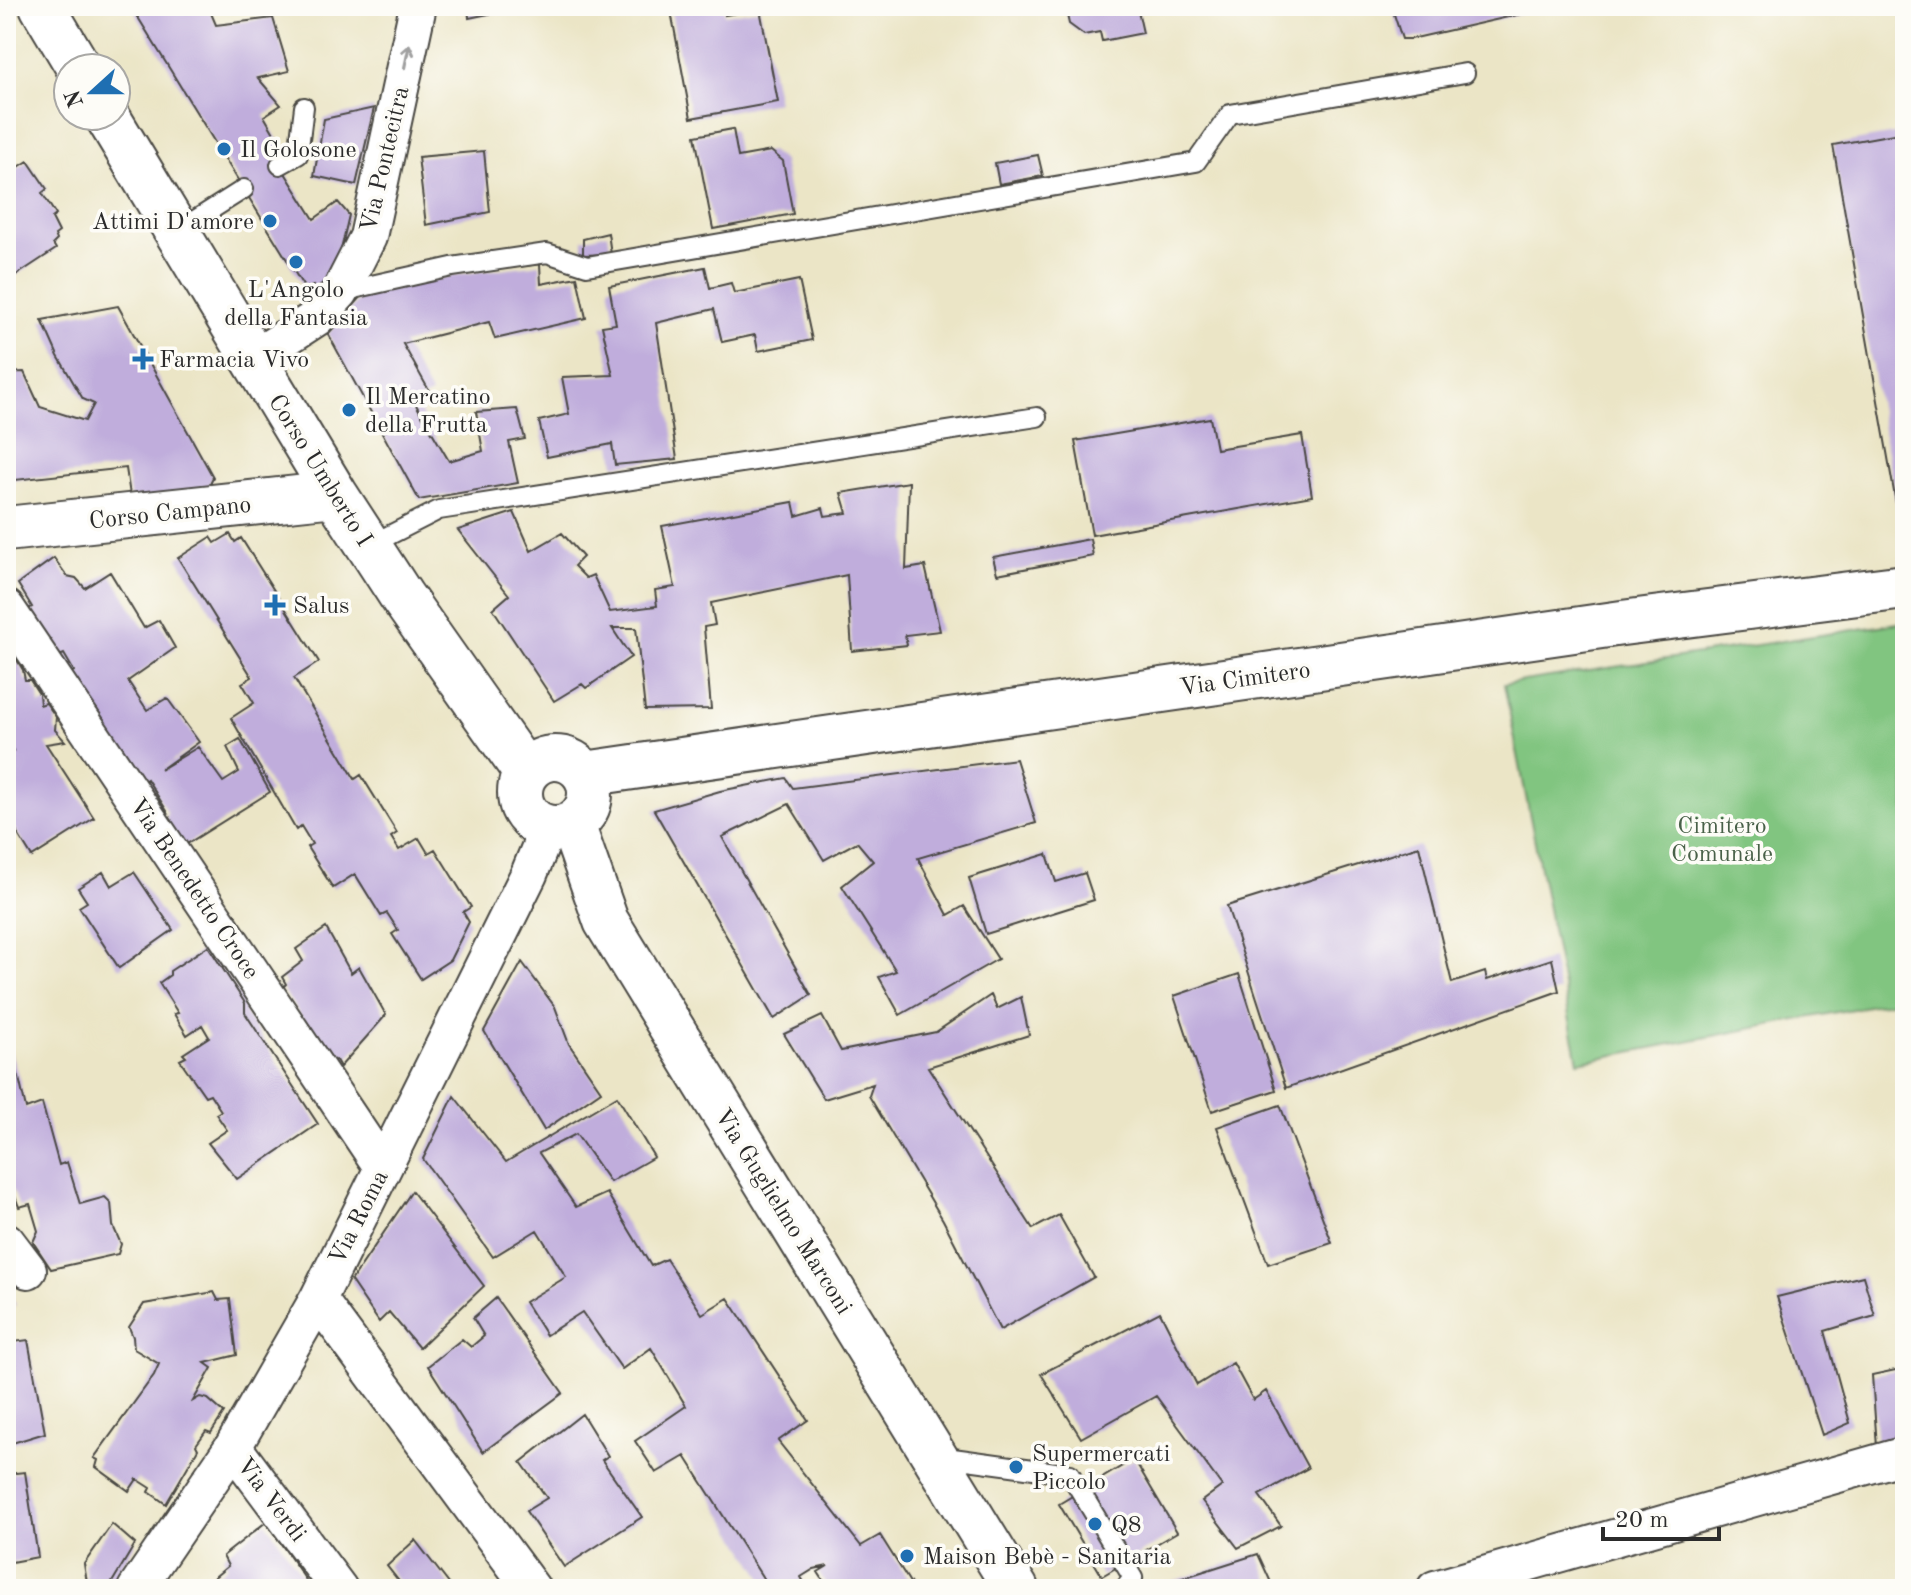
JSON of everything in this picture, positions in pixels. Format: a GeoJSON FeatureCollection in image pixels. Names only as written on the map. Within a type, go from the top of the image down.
{"type":"FeatureCollection","features":[{"type":"Feature","properties":{"kind":"street"},"geometry":{"type":"LineString","coordinates":[[42,6],[69,52]]}},
{"type":"Feature","properties":{"kind":"street","name":"Via Pontecitra"},"geometry":{"type":"LineString","coordinates":[[253,359],[316,318],[340,292],[368,237],[418,6]]}},
{"type":"Feature","properties":{"kind":"street","name":"Corso Umberto I"},"geometry":{"type":"LineString","coordinates":[[117,132],[368,546],[526,773]]}},
{"type":"Feature","properties":{"kind":"street","name":"Corso Campano"},"geometry":{"type":"LineString","coordinates":[[6,529],[335,494]]}},
{"type":"Feature","properties":{"kind":"street","name":"Via Cimitero"},"geometry":{"type":"LineString","coordinates":[[585,774],[1622,623],[1905,587]]}},
{"type":"Feature","properties":{"kind":"street","name":"Via Benedetto Croce"},"geometry":{"type":"LineString","coordinates":[[6,608],[383,1168]]}},
{"type":"Feature","properties":{"kind":"street"},"geometry":{"type":"LineString","coordinates":[[544,759],[567,760],[585,774],[590,796],[587,808],[560,826],[529,817],[522,807],[521,784],[526,773],[544,759]]}},
{"type":"Feature","properties":{"kind":"street","name":"Via Roma"},"geometry":{"type":"LineString","coordinates":[[136,1589],[233,1447],[318,1299],[529,874],[560,826]]}},
{"type":"Feature","properties":{"kind":"street","name":"Via Guglielmo Marconi"},"geometry":{"type":"LineString","coordinates":[[560,826],[606,921],[1016,1589]]}},
{"type":"Feature","properties":{"kind":"street"},"geometry":{"type":"LineString","coordinates":[[6,1241],[28,1270]]}},
{"type":"Feature","properties":{"kind":"street"},"geometry":{"type":"LineString","coordinates":[[318,1299],[532,1589]]}},
{"type":"Feature","properties":{"kind":"street","name":"Via Verdi"},"geometry":{"type":"LineString","coordinates":[[233,1447],[339,1589]]}},
{"type":"Feature","properties":{"kind":"street"},"geometry":{"type":"LineString","coordinates":[[1435,1589],[1905,1455]]}},
{"type":"Feature","properties":{"kind":"lane"},"geometry":{"type":"LineString","coordinates":[[340,292],[452,267],[547,253],[587,266],[1196,162],[1230,114],[1465,73]]}},
{"type":"Feature","properties":{"kind":"lane"},"geometry":{"type":"LineString","coordinates":[[280,165],[298,155],[304,107]]}},
{"type":"Feature","properties":{"kind":"lane"},"geometry":{"type":"LineString","coordinates":[[176,232],[244,189]]}},
{"type":"Feature","properties":{"kind":"lane"},"geometry":{"type":"LineString","coordinates":[[368,546],[439,510],[1037,417]]}},
{"type":"Feature","properties":{"kind":"lane"},"geometry":{"type":"LineString","coordinates":[[934,1456],[1070,1474],[1133,1578],[1124,1589]]}},
{"type":"Feature","properties":{"kind":"green space","name":"Cimitero Comunale"},"geometry":{"type":"Polygon","coordinates":[[[1905,622],[1905,999],[1578,1062],[1504,684],[1905,622]]]}},
{"type":"Feature","properties":{"kind":"building"},"geometry":{"type":"Polygon","coordinates":[[[131,6],[208,6],[216,25],[273,18],[289,71],[258,78],[281,105],[264,116],[286,154],[280,165],[314,219],[338,202],[349,215],[341,250],[318,293],[313,286],[305,289],[131,6]]]}},
{"type":"Feature","properties":{"kind":"building"},"geometry":{"type":"Polygon","coordinates":[[[468,6],[521,6],[522,7],[469,18],[468,6]]]}},
{"type":"Feature","properties":{"kind":"building"},"geometry":{"type":"Polygon","coordinates":[[[670,6],[723,6],[725,15],[760,9],[778,102],[691,118],[670,6]]]}},
{"type":"Feature","properties":{"kind":"building"},"geometry":{"type":"Polygon","coordinates":[[[1065,6],[1137,6],[1143,33],[1102,41],[1100,32],[1084,35],[1069,24],[1065,6]]]}},
{"type":"Feature","properties":{"kind":"building"},"geometry":{"type":"Polygon","coordinates":[[[1525,6],[1526,13],[1402,39],[1392,8],[1525,6]]]}},
{"type":"Feature","properties":{"kind":"building"},"geometry":{"type":"Polygon","coordinates":[[[374,108],[356,185],[314,176],[324,119],[374,108]]]}},
{"type":"Feature","properties":{"kind":"building"},"geometry":{"type":"Polygon","coordinates":[[[733,129],[738,157],[771,151],[783,161],[793,214],[713,229],[695,136],[733,129]]]}},
{"type":"Feature","properties":{"kind":"building"},"geometry":{"type":"Polygon","coordinates":[[[1905,132],[1905,543],[1903,543],[1833,145],[1905,132]]]}},
{"type":"Feature","properties":{"kind":"building"},"geometry":{"type":"Polygon","coordinates":[[[484,151],[490,212],[426,225],[418,157],[484,151]]]}},
{"type":"Feature","properties":{"kind":"building"},"geometry":{"type":"Polygon","coordinates":[[[1038,155],[1043,176],[999,184],[995,163],[1038,155]]]}},
{"type":"Feature","properties":{"kind":"building"},"geometry":{"type":"Polygon","coordinates":[[[28,161],[47,189],[42,193],[56,215],[52,218],[59,232],[53,244],[56,249],[6,282],[6,175],[28,161]]]}},
{"type":"Feature","properties":{"kind":"building"},"geometry":{"type":"Polygon","coordinates":[[[608,233],[611,254],[583,255],[583,239],[608,233]]]}},
{"type":"Feature","properties":{"kind":"building"},"geometry":{"type":"Polygon","coordinates":[[[540,264],[541,284],[577,277],[586,318],[495,339],[489,322],[403,344],[431,394],[415,403],[449,461],[483,451],[476,412],[517,409],[525,439],[509,442],[518,483],[419,500],[328,334],[363,295],[462,274],[540,264]]]}},
{"type":"Feature","properties":{"kind":"building"},"geometry":{"type":"Polygon","coordinates":[[[705,267],[710,288],[731,283],[734,293],[799,280],[812,340],[758,351],[755,335],[722,342],[714,309],[656,323],[677,459],[615,465],[612,444],[547,457],[539,421],[569,414],[562,377],[613,375],[602,326],[616,324],[609,286],[705,267]]]}},
{"type":"Feature","properties":{"kind":"building"},"geometry":{"type":"Polygon","coordinates":[[[118,306],[213,477],[202,500],[132,509],[126,468],[6,481],[6,373],[24,372],[40,407],[85,421],[94,404],[83,399],[42,320],[118,306]]]}},
{"type":"Feature","properties":{"kind":"building"},"geometry":{"type":"Polygon","coordinates":[[[1210,418],[1216,449],[1302,435],[1312,496],[1092,535],[1075,441],[1210,418]]]}},
{"type":"Feature","properties":{"kind":"building"},"geometry":{"type":"Polygon","coordinates":[[[909,482],[906,569],[925,566],[940,631],[905,635],[907,645],[852,651],[847,575],[711,603],[715,625],[704,627],[711,709],[645,710],[636,628],[612,628],[631,657],[586,688],[582,684],[554,701],[493,609],[509,595],[458,530],[514,512],[531,551],[562,533],[583,557],[574,566],[586,578],[593,575],[610,612],[657,606],[655,590],[675,587],[662,526],[793,502],[796,516],[823,508],[825,516],[847,513],[841,493],[909,482]]]}},
{"type":"Feature","properties":{"kind":"building"},"geometry":{"type":"Polygon","coordinates":[[[230,534],[235,542],[241,538],[319,662],[294,678],[355,779],[361,775],[397,833],[391,837],[399,850],[419,838],[428,853],[435,849],[471,907],[463,912],[469,922],[450,960],[421,979],[392,934],[398,930],[387,913],[381,916],[355,874],[333,888],[307,847],[312,844],[301,826],[296,830],[231,718],[254,703],[242,683],[252,677],[178,558],[211,537],[215,543],[230,534]]]}},
{"type":"Feature","properties":{"kind":"building"},"geometry":{"type":"Polygon","coordinates":[[[1090,539],[1093,556],[997,574],[993,557],[1090,539]]]}},
{"type":"Feature","properties":{"kind":"building"},"geometry":{"type":"Polygon","coordinates":[[[54,558],[67,576],[76,578],[85,588],[110,572],[144,628],[159,620],[175,648],[128,681],[147,710],[167,698],[199,742],[160,770],[198,747],[223,782],[239,772],[227,747],[240,739],[270,792],[182,847],[166,821],[167,811],[147,779],[141,783],[102,722],[105,721],[96,708],[92,710],[70,673],[74,671],[64,654],[57,657],[26,610],[32,607],[18,584],[54,558]]]}},
{"type":"Feature","properties":{"kind":"building"},"geometry":{"type":"Polygon","coordinates":[[[14,655],[25,680],[30,680],[39,694],[40,705],[46,703],[56,717],[55,730],[65,741],[46,744],[94,818],[32,857],[6,815],[6,752],[15,750],[6,751],[6,656],[14,655]]]}},
{"type":"Feature","properties":{"kind":"building"},"geometry":{"type":"Polygon","coordinates":[[[1016,759],[1036,823],[918,858],[948,915],[964,906],[998,959],[900,1015],[879,977],[896,971],[842,886],[873,861],[857,842],[824,860],[789,804],[722,837],[811,995],[774,1019],[654,810],[720,791],[786,778],[793,788],[1016,759]]]}},
{"type":"Feature","properties":{"kind":"building"},"geometry":{"type":"Polygon","coordinates":[[[1419,846],[1452,983],[1485,972],[1487,980],[1552,959],[1559,991],[1286,1088],[1227,906],[1419,846]]]}},
{"type":"Feature","properties":{"kind":"building"},"geometry":{"type":"Polygon","coordinates":[[[1047,854],[1056,882],[1085,873],[1094,900],[986,934],[969,878],[1047,854]]]}},
{"type":"Feature","properties":{"kind":"building"},"geometry":{"type":"Polygon","coordinates":[[[103,872],[111,886],[134,872],[173,930],[119,968],[79,907],[87,902],[78,888],[103,872]]]}},
{"type":"Feature","properties":{"kind":"building"},"geometry":{"type":"Polygon","coordinates":[[[326,928],[351,973],[359,967],[386,1015],[340,1067],[336,1060],[330,1061],[282,988],[286,984],[282,977],[303,961],[296,949],[326,928]]]}},
{"type":"Feature","properties":{"kind":"building"},"geometry":{"type":"Polygon","coordinates":[[[208,946],[245,1003],[245,1013],[318,1124],[237,1179],[208,1143],[227,1130],[216,1114],[221,1111],[210,1094],[205,1096],[180,1060],[186,1057],[183,1054],[209,1037],[202,1025],[187,1035],[174,1014],[178,1013],[159,983],[170,975],[170,971],[208,946]]]}},
{"type":"Feature","properties":{"kind":"building"},"geometry":{"type":"Polygon","coordinates":[[[522,962],[555,1007],[569,1044],[601,1091],[544,1130],[484,1031],[522,962]]]}},
{"type":"Feature","properties":{"kind":"building"},"geometry":{"type":"Polygon","coordinates":[[[1239,974],[1276,1090],[1212,1111],[1174,996],[1239,974]]]}},
{"type":"Feature","properties":{"kind":"building"},"geometry":{"type":"Polygon","coordinates":[[[991,995],[997,1009],[1021,997],[1029,1035],[928,1067],[1033,1229],[1059,1215],[1094,1277],[1000,1330],[943,1220],[869,1096],[873,1084],[824,1099],[784,1034],[822,1016],[841,1051],[936,1032],[991,995]]]}},
{"type":"Feature","properties":{"kind":"building"},"geometry":{"type":"Polygon","coordinates":[[[6,1037],[26,1109],[42,1103],[59,1165],[67,1162],[80,1204],[105,1197],[111,1203],[113,1226],[121,1244],[118,1254],[51,1269],[33,1242],[38,1231],[30,1204],[19,1207],[6,1172],[6,1037]]]}},
{"type":"Feature","properties":{"kind":"building"},"geometry":{"type":"Polygon","coordinates":[[[454,1096],[506,1162],[617,1096],[654,1157],[610,1182],[576,1134],[539,1153],[576,1207],[607,1193],[651,1266],[666,1259],[702,1314],[728,1298],[808,1420],[778,1441],[861,1546],[880,1535],[914,1589],[829,1589],[818,1572],[828,1566],[814,1569],[801,1577],[808,1589],[770,1589],[685,1456],[656,1473],[635,1441],[686,1406],[651,1348],[622,1369],[582,1312],[546,1335],[525,1302],[566,1277],[537,1230],[493,1257],[423,1159],[454,1096]]]}},
{"type":"Feature","properties":{"kind":"building"},"geometry":{"type":"Polygon","coordinates":[[[1280,1105],[1332,1243],[1268,1264],[1217,1127],[1280,1105]]]}},
{"type":"Feature","properties":{"kind":"building"},"geometry":{"type":"Polygon","coordinates":[[[412,1191],[484,1286],[419,1348],[389,1312],[379,1322],[351,1281],[412,1191]]]}},
{"type":"Feature","properties":{"kind":"building"},"geometry":{"type":"Polygon","coordinates":[[[1863,1276],[1875,1316],[1825,1331],[1850,1423],[1822,1435],[1777,1297],[1863,1276]]]}},
{"type":"Feature","properties":{"kind":"building"},"geometry":{"type":"Polygon","coordinates":[[[6,1290],[16,1305],[6,1307],[6,1290]]]}},
{"type":"Feature","properties":{"kind":"building"},"geometry":{"type":"Polygon","coordinates":[[[214,1292],[218,1300],[230,1299],[237,1355],[205,1363],[212,1368],[193,1401],[200,1397],[208,1399],[224,1413],[211,1433],[206,1431],[196,1445],[198,1449],[166,1504],[137,1479],[129,1491],[96,1467],[98,1460],[94,1458],[159,1364],[134,1349],[129,1327],[144,1304],[214,1292]]]}},
{"type":"Feature","properties":{"kind":"building"},"geometry":{"type":"Polygon","coordinates":[[[496,1298],[563,1393],[483,1452],[428,1366],[462,1339],[471,1347],[484,1336],[473,1318],[496,1298]]]}},
{"type":"Feature","properties":{"kind":"building"},"geometry":{"type":"Polygon","coordinates":[[[1160,1312],[1197,1385],[1233,1363],[1253,1400],[1266,1391],[1308,1468],[1259,1495],[1281,1526],[1238,1548],[1202,1501],[1222,1486],[1156,1396],[1081,1438],[1041,1374],[1160,1312]]]}},
{"type":"Feature","properties":{"kind":"building"},"geometry":{"type":"Polygon","coordinates":[[[28,1340],[45,1433],[6,1445],[6,1343],[28,1340]]]}},
{"type":"Feature","properties":{"kind":"building"},"geometry":{"type":"Polygon","coordinates":[[[1905,1368],[1905,1442],[1877,1447],[1872,1375],[1905,1368]]]}},
{"type":"Feature","properties":{"kind":"building"},"geometry":{"type":"Polygon","coordinates":[[[582,1414],[608,1456],[602,1460],[642,1517],[564,1567],[526,1511],[547,1498],[521,1462],[582,1414]]]}},
{"type":"Feature","properties":{"kind":"building"},"geometry":{"type":"Polygon","coordinates":[[[1134,1459],[1177,1532],[1102,1576],[1059,1504],[1134,1459]]]}},
{"type":"Feature","properties":{"kind":"building"},"geometry":{"type":"Polygon","coordinates":[[[25,1472],[38,1557],[6,1563],[6,1474],[25,1472]]]}},
{"type":"Feature","properties":{"kind":"building"},"geometry":{"type":"Polygon","coordinates":[[[266,1522],[312,1589],[200,1589],[228,1566],[223,1556],[266,1522]]]}},
{"type":"Feature","properties":{"kind":"building"},"geometry":{"type":"Polygon","coordinates":[[[112,1524],[135,1544],[108,1589],[88,1589],[84,1564],[112,1524]]]}},
{"type":"Feature","properties":{"kind":"building"},"geometry":{"type":"Polygon","coordinates":[[[415,1540],[453,1589],[405,1589],[387,1566],[415,1540]]]}},
{"type":"Feature","properties":{"kind":"building"},"geometry":{"type":"Polygon","coordinates":[[[1258,1554],[1274,1589],[1169,1589],[1167,1583],[1258,1554]]]}},
{"type":"Feature","properties":{"kind":"place","name":"Il Golosone"},"geometry":{"type":"Point","coordinates":[224,149]}},
{"type":"Feature","properties":{"kind":"place","name":"Attimi D'amore"},"geometry":{"type":"Point","coordinates":[270,221]}},
{"type":"Feature","properties":{"kind":"place","name":"L'Angolo della Fantasia"},"geometry":{"type":"Point","coordinates":[296,262]}},
{"type":"Feature","properties":{"kind":"place","name":"Farmacia Vivo"},"geometry":{"type":"Point","coordinates":[143,359]}},
{"type":"Feature","properties":{"kind":"place","name":"Il Mercatino della Frutta"},"geometry":{"type":"Point","coordinates":[349,410]}},
{"type":"Feature","properties":{"kind":"place","name":"Salus"},"geometry":{"type":"Point","coordinates":[275,605]}},
{"type":"Feature","properties":{"kind":"place","name":"Supermercati Piccolo"},"geometry":{"type":"Point","coordinates":[1016,1467]}},
{"type":"Feature","properties":{"kind":"place","name":"Q8"},"geometry":{"type":"Point","coordinates":[1095,1524]}},
{"type":"Feature","properties":{"kind":"place","name":"Maison Bebè - Sanitaria"},"geometry":{"type":"Point","coordinates":[907,1556]}}]}
